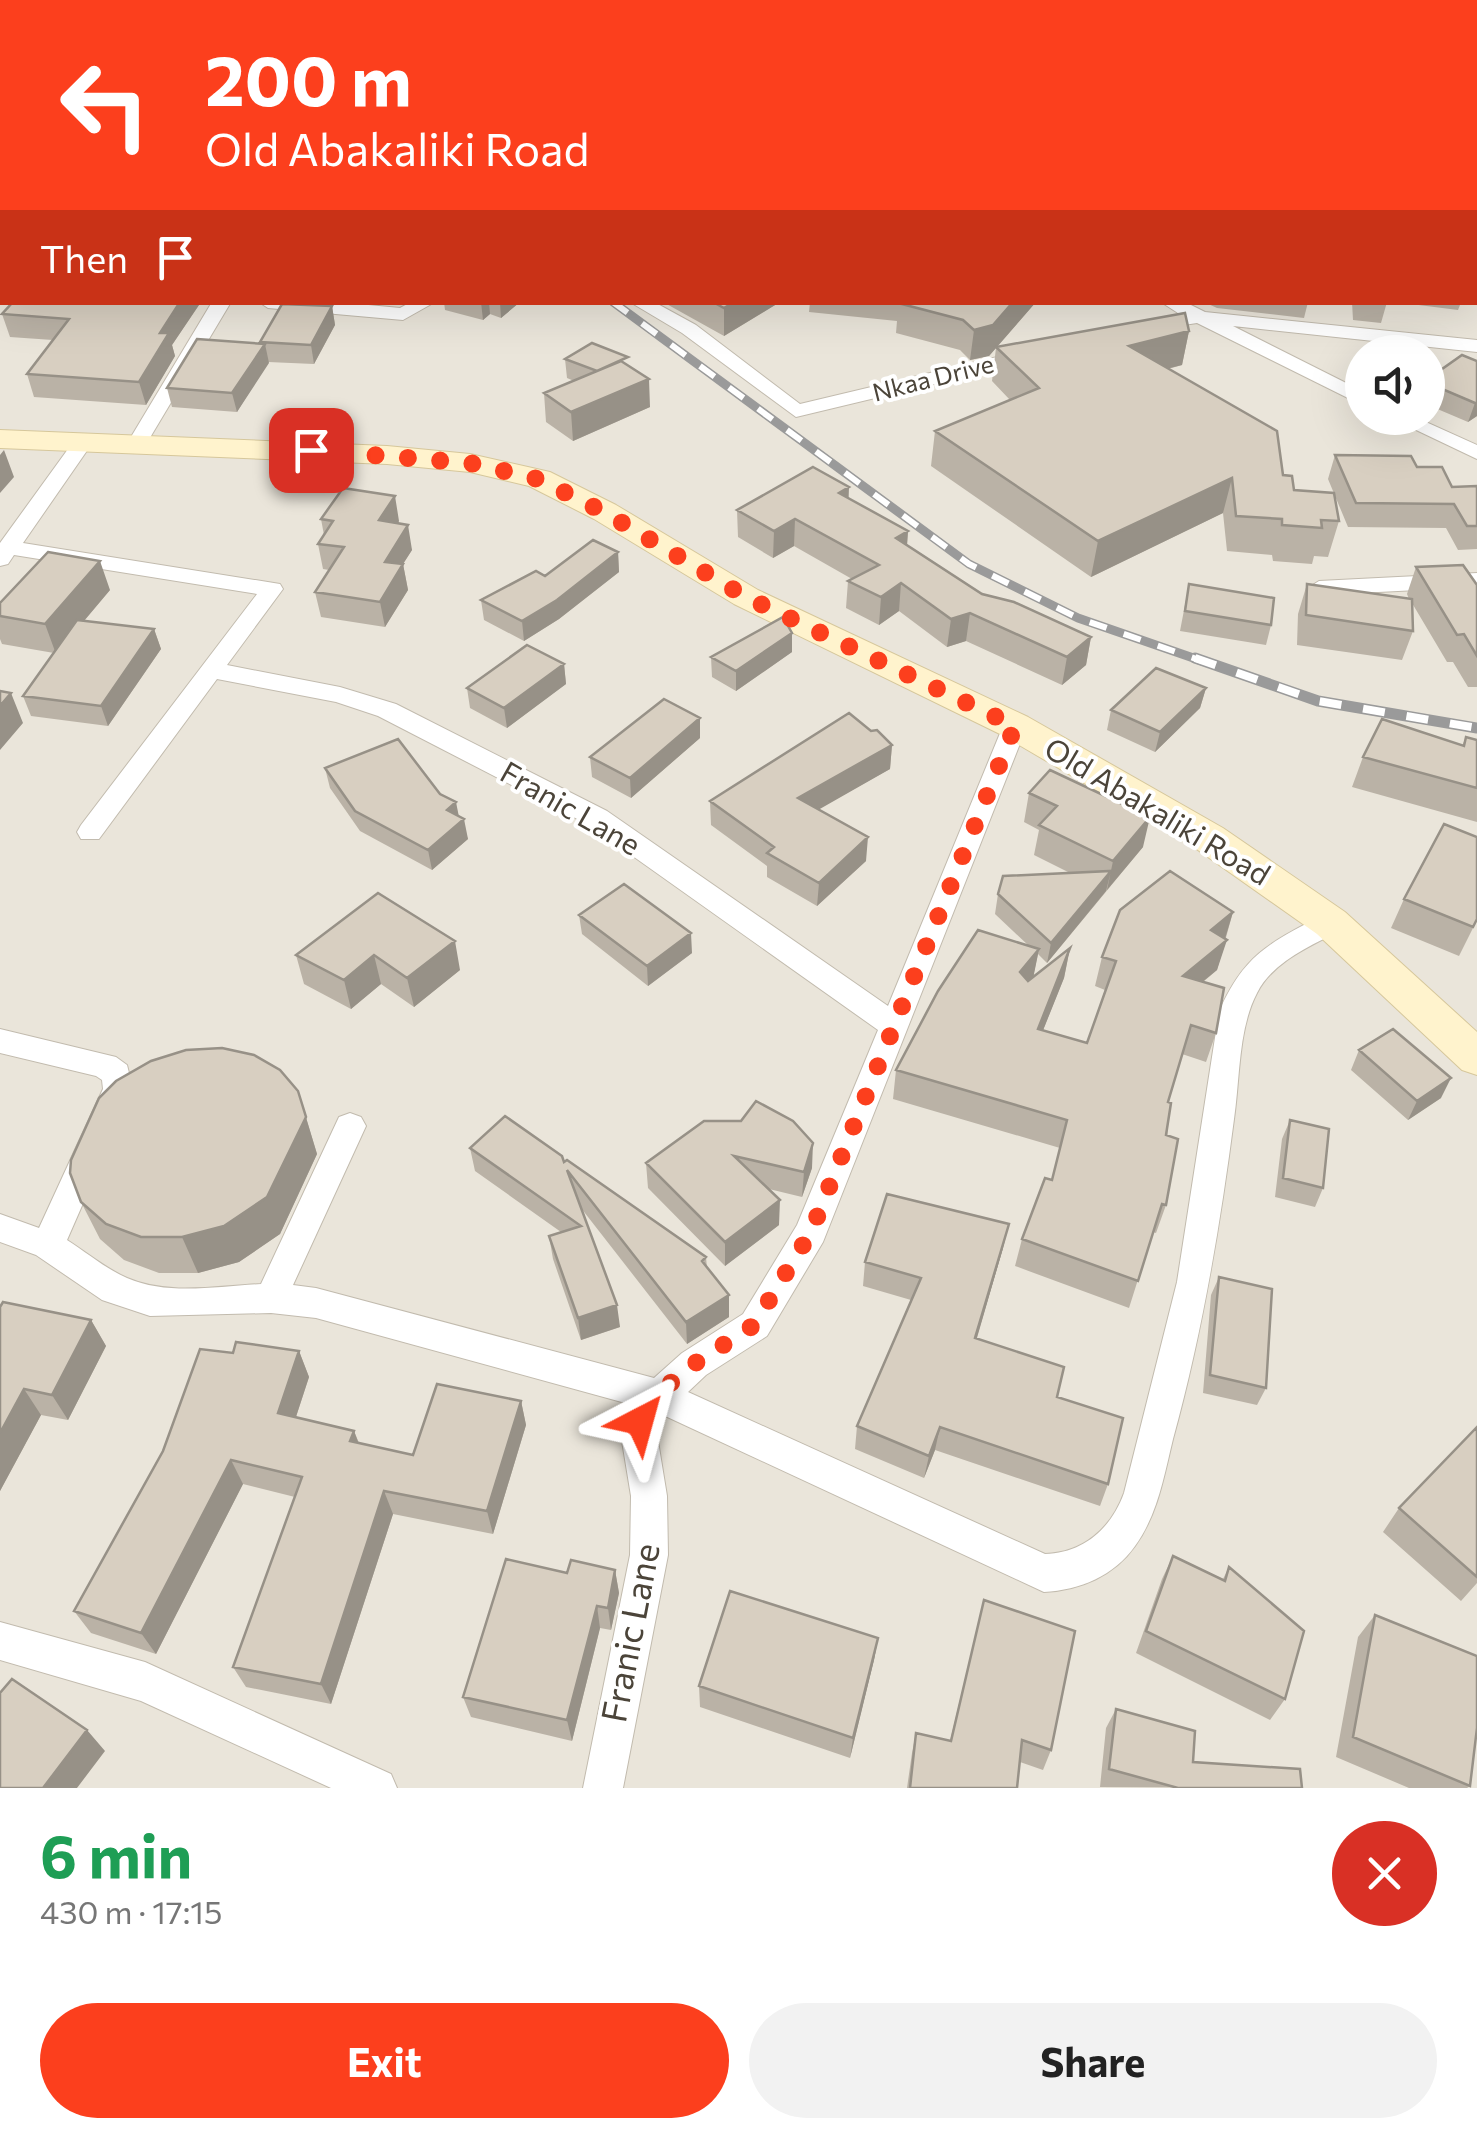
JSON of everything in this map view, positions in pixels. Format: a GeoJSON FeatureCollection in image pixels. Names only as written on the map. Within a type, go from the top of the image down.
{"type":"FeatureCollection","features":[{"type":"Feature","properties":{"kind":"main road","name":"Old Abakaliki Road"},"geometry":{"type":"LineString","coordinates":[[0,439],[404,456],[470,463],[538,479],[604,512],[746,597],[1015,726],[1209,838],[1331,923],[1477,1058]]}},
{"type":"Feature","properties":{"kind":"street"},"geometry":{"type":"LineString","coordinates":[[138,442],[220,305]]}},
{"type":"Feature","properties":{"kind":"street"},"geometry":{"type":"LineString","coordinates":[[302,305],[403,314],[420,305]]}},
{"type":"Feature","properties":{"kind":"street","name":"Nkaa Drive"},"geometry":{"type":"LineString","coordinates":[[645,305],[690,330],[796,411],[1054,350]]}},
{"type":"Feature","properties":{"kind":"street"},"geometry":{"type":"LineString","coordinates":[[1175,305],[1345,391]]}},
{"type":"Feature","properties":{"kind":"street"},"geometry":{"type":"LineString","coordinates":[[1125,334],[1197,317],[1477,346]]}},
{"type":"Feature","properties":{"kind":"street"},"geometry":{"type":"LineString","coordinates":[[1438,435],[1477,453]]}},
{"type":"Feature","properties":{"kind":"street"},"geometry":{"type":"LineString","coordinates":[[83,442],[4,554],[258,584],[272,589],[90,832]]}},
{"type":"Feature","properties":{"kind":"street"},"geometry":{"type":"LineString","coordinates":[[1319,588],[1477,580]]}},
{"type":"Feature","properties":{"kind":"street","name":"Franic Lane"},"geometry":{"type":"LineString","coordinates":[[211,670],[340,695],[386,710],[598,818],[892,1025]]}},
{"type":"Feature","properties":{"kind":"street","name":"Franic Lane"},"geometry":{"type":"LineString","coordinates":[[603,1788],[649,1555],[648,1496],[638,1436],[644,1410],[694,1364],[754,1325],[811,1232],[1015,726]]}},
{"type":"Feature","properties":{"kind":"street"},"geometry":{"type":"LineString","coordinates":[[0,1228],[48,1246],[114,1288],[150,1300],[186,1303],[271,1298],[316,1303],[656,1395],[1044,1573],[1070,1574],[1088,1566],[1131,1520],[1162,1418],[1197,1266],[1234,1012],[1242,990],[1258,964],[1331,923]]}},
{"type":"Feature","properties":{"kind":"street"},"geometry":{"type":"LineString","coordinates":[[0,1041],[105,1066],[116,1074],[118,1089],[48,1246]]}},
{"type":"Feature","properties":{"kind":"street"},"geometry":{"type":"LineString","coordinates":[[271,1298],[350,1126]]}},
{"type":"Feature","properties":{"kind":"street"},"geometry":{"type":"LineString","coordinates":[[0,1640],[145,1682],[377,1788]]}},
{"type":"Feature","properties":{"kind":"shaded area"},"geometry":{"type":"Polygon","coordinates":[[[0,305],[1477,305],[1477,1788],[0,1788],[0,305]]]}},
{"type":"Feature","properties":{"kind":"building"},"geometry":{"type":"Polygon","coordinates":[[[10,305],[178,305],[160,333],[169,333],[139,382],[27,374],[69,319],[2,314],[10,305]]]}},
{"type":"Feature","properties":{"kind":"building"},"geometry":{"type":"Polygon","coordinates":[[[281,305],[332,306],[311,345],[260,342],[281,305]]]}},
{"type":"Feature","properties":{"kind":"building"},"geometry":{"type":"Polygon","coordinates":[[[906,305],[1010,305],[993,325],[974,330],[963,320],[906,305]]]}},
{"type":"Feature","properties":{"kind":"building"},"geometry":{"type":"Polygon","coordinates":[[[1185,313],[1189,331],[1129,346],[1277,431],[1283,475],[1292,476],[1294,490],[1334,493],[1339,521],[1321,520],[1322,528],[1282,525],[1282,519],[1236,516],[1232,478],[1098,541],[935,431],[1039,388],[996,347],[1185,313]]]}},
{"type":"Feature","properties":{"kind":"building"},"geometry":{"type":"Polygon","coordinates":[[[197,339],[265,344],[232,393],[167,388],[197,339]]]}},
{"type":"Feature","properties":{"kind":"building"},"geometry":{"type":"Polygon","coordinates":[[[592,343],[628,357],[597,371],[565,359],[592,343]]]}},
{"type":"Feature","properties":{"kind":"building"},"geometry":{"type":"Polygon","coordinates":[[[1462,355],[1477,361],[1477,402],[1445,390],[1445,367],[1462,355]]]}},
{"type":"Feature","properties":{"kind":"building"},"geometry":{"type":"Polygon","coordinates":[[[621,361],[649,379],[571,412],[544,393],[621,361]]]}},
{"type":"Feature","properties":{"kind":"building"},"geometry":{"type":"Polygon","coordinates":[[[1335,455],[1411,456],[1417,467],[1442,467],[1452,487],[1477,486],[1477,526],[1467,526],[1454,504],[1356,503],[1335,455]]]}},
{"type":"Feature","properties":{"kind":"building"},"geometry":{"type":"Polygon","coordinates":[[[813,467],[849,487],[839,493],[908,531],[896,538],[982,594],[1014,602],[1091,637],[1067,657],[970,613],[951,619],[901,583],[881,597],[848,581],[879,565],[795,519],[774,531],[737,510],[813,467]]]}},
{"type":"Feature","properties":{"kind":"building"},"geometry":{"type":"Polygon","coordinates":[[[343,488],[395,496],[379,520],[408,525],[385,562],[403,564],[380,602],[315,592],[344,547],[318,544],[333,521],[321,519],[343,488]]]}},
{"type":"Feature","properties":{"kind":"building"},"geometry":{"type":"Polygon","coordinates":[[[593,540],[618,552],[557,600],[522,621],[481,600],[536,571],[545,576],[593,540]]]}},
{"type":"Feature","properties":{"kind":"building"},"geometry":{"type":"Polygon","coordinates":[[[48,552],[100,561],[45,624],[0,616],[0,603],[48,552]]]}},
{"type":"Feature","properties":{"kind":"building"},"geometry":{"type":"Polygon","coordinates":[[[1463,565],[1477,585],[1477,656],[1464,634],[1457,635],[1416,567],[1463,565]]]}},
{"type":"Feature","properties":{"kind":"building"},"geometry":{"type":"Polygon","coordinates":[[[1189,584],[1274,598],[1271,625],[1185,611],[1189,584]]]}},
{"type":"Feature","properties":{"kind":"building"},"geometry":{"type":"Polygon","coordinates":[[[1307,584],[1412,599],[1413,631],[1306,615],[1307,584]]]}},
{"type":"Feature","properties":{"kind":"building"},"geometry":{"type":"Polygon","coordinates":[[[783,617],[792,633],[736,671],[711,657],[783,617]]]}},
{"type":"Feature","properties":{"kind":"building"},"geometry":{"type":"Polygon","coordinates":[[[77,620],[154,629],[101,706],[23,696],[77,620]]]}},
{"type":"Feature","properties":{"kind":"building"},"geometry":{"type":"Polygon","coordinates":[[[527,645],[564,664],[504,708],[467,688],[527,645]]]}},
{"type":"Feature","properties":{"kind":"building"},"geometry":{"type":"Polygon","coordinates":[[[1156,668],[1206,688],[1160,732],[1111,710],[1156,668]]]}},
{"type":"Feature","properties":{"kind":"building"},"geometry":{"type":"Polygon","coordinates":[[[0,691],[11,693],[0,706],[0,691]]]}},
{"type":"Feature","properties":{"kind":"building"},"geometry":{"type":"Polygon","coordinates":[[[664,699],[700,718],[630,778],[590,757],[664,699]]]}},
{"type":"Feature","properties":{"kind":"building"},"geometry":{"type":"Polygon","coordinates":[[[849,713],[871,731],[877,730],[892,745],[798,798],[868,837],[819,883],[767,853],[774,847],[710,801],[849,713]]]}},
{"type":"Feature","properties":{"kind":"building"},"geometry":{"type":"Polygon","coordinates":[[[1382,719],[1464,746],[1466,737],[1477,740],[1477,788],[1363,757],[1382,719]]]}},
{"type":"Feature","properties":{"kind":"building"},"geometry":{"type":"Polygon","coordinates":[[[398,739],[440,794],[456,802],[447,810],[464,819],[428,850],[355,811],[325,768],[398,739]]]}},
{"type":"Feature","properties":{"kind":"building"},"geometry":{"type":"Polygon","coordinates":[[[1050,770],[1150,817],[1113,861],[1039,825],[1057,806],[1029,793],[1050,770]]]}},
{"type":"Feature","properties":{"kind":"building"},"geometry":{"type":"Polygon","coordinates":[[[1444,824],[1477,837],[1477,919],[1473,927],[1404,899],[1444,824]]]}},
{"type":"Feature","properties":{"kind":"building"},"geometry":{"type":"Polygon","coordinates":[[[1111,871],[1051,943],[998,894],[1003,876],[1111,871]]]}},
{"type":"Feature","properties":{"kind":"building"},"geometry":{"type":"Polygon","coordinates":[[[1170,871],[1233,912],[1211,930],[1227,940],[1183,976],[1224,988],[1216,1033],[1191,1025],[1168,1102],[1171,1103],[1166,1135],[1178,1139],[1166,1205],[1162,1204],[1138,1281],[1022,1239],[1045,1178],[1052,1180],[1067,1120],[896,1070],[938,991],[978,930],[1039,949],[1020,972],[1028,981],[1070,948],[1038,1029],[1087,1043],[1116,961],[1102,957],[1120,910],[1170,871]]]}},
{"type":"Feature","properties":{"kind":"building"},"geometry":{"type":"Polygon","coordinates":[[[624,884],[691,933],[647,966],[579,915],[624,884]]]}},
{"type":"Feature","properties":{"kind":"building"},"geometry":{"type":"Polygon","coordinates":[[[378,893],[455,941],[407,978],[374,955],[344,980],[296,955],[378,893]]]}},
{"type":"Feature","properties":{"kind":"building"},"geometry":{"type":"Polygon","coordinates":[[[1393,1029],[1451,1078],[1417,1101],[1359,1050],[1393,1029]]]}},
{"type":"Feature","properties":{"kind":"building"},"geometry":{"type":"Polygon","coordinates":[[[222,1048],[254,1055],[280,1070],[298,1091],[306,1117],[267,1197],[224,1226],[182,1237],[141,1237],[106,1224],[81,1202],[70,1173],[71,1160],[99,1098],[116,1081],[151,1061],[186,1050],[222,1048]]]}},
{"type":"Feature","properties":{"kind":"building"},"geometry":{"type":"Polygon","coordinates":[[[756,1101],[793,1121],[813,1143],[804,1172],[734,1156],[780,1200],[725,1242],[646,1163],[704,1121],[741,1121],[756,1101]]]}},
{"type":"Feature","properties":{"kind":"building"},"geometry":{"type":"Polygon","coordinates":[[[505,1116],[562,1156],[564,1162],[567,1160],[706,1257],[702,1261],[729,1295],[686,1322],[567,1170],[617,1305],[578,1318],[549,1236],[581,1226],[470,1148],[505,1116]]]}},
{"type":"Feature","properties":{"kind":"building"},"geometry":{"type":"Polygon","coordinates":[[[1290,1120],[1329,1129],[1323,1188],[1283,1178],[1290,1120]]]}},
{"type":"Feature","properties":{"kind":"building"},"geometry":{"type":"Polygon","coordinates":[[[887,1194],[1009,1224],[975,1338],[1064,1367],[1057,1397],[1123,1418],[1108,1484],[940,1427],[929,1456],[857,1426],[921,1278],[865,1262],[887,1194]]]}},
{"type":"Feature","properties":{"kind":"building"},"geometry":{"type":"Polygon","coordinates":[[[1219,1277],[1272,1289],[1266,1388],[1210,1375],[1219,1277]]]}},
{"type":"Feature","properties":{"kind":"building"},"geometry":{"type":"Polygon","coordinates":[[[3,1302],[91,1320],[52,1395],[24,1389],[0,1433],[0,1307],[3,1302]]]}},
{"type":"Feature","properties":{"kind":"building"},"geometry":{"type":"Polygon","coordinates":[[[236,1342],[299,1351],[278,1413],[354,1431],[350,1441],[413,1455],[437,1384],[521,1401],[487,1511],[384,1491],[321,1684],[233,1667],[302,1477],[231,1460],[141,1633],[74,1611],[163,1451],[200,1349],[233,1353],[236,1342]]]}},
{"type":"Feature","properties":{"kind":"building"},"geometry":{"type":"Polygon","coordinates":[[[1477,1427],[1477,1577],[1399,1508],[1477,1427]]]}},
{"type":"Feature","properties":{"kind":"building"},"geometry":{"type":"Polygon","coordinates":[[[1173,1556],[1225,1581],[1229,1567],[1304,1631],[1285,1699],[1146,1631],[1173,1556]]]}},
{"type":"Feature","properties":{"kind":"building"},"geometry":{"type":"Polygon","coordinates":[[[506,1559],[567,1573],[571,1560],[615,1570],[608,1608],[597,1606],[567,1720],[463,1697],[506,1559]]]}},
{"type":"Feature","properties":{"kind":"building"},"geometry":{"type":"Polygon","coordinates":[[[730,1591],[878,1638],[853,1738],[699,1686],[730,1591]]]}},
{"type":"Feature","properties":{"kind":"building"},"geometry":{"type":"Polygon","coordinates":[[[984,1600],[1075,1631],[1051,1750],[1022,1740],[1017,1788],[910,1788],[916,1733],[951,1741],[984,1600]]]}},
{"type":"Feature","properties":{"kind":"building"},"geometry":{"type":"Polygon","coordinates":[[[1375,1615],[1477,1656],[1477,1728],[1470,1786],[1353,1737],[1375,1615]]]}},
{"type":"Feature","properties":{"kind":"building"},"geometry":{"type":"Polygon","coordinates":[[[12,1679],[87,1730],[43,1788],[0,1788],[0,1693],[12,1679]]]}},
{"type":"Feature","properties":{"kind":"building"},"geometry":{"type":"Polygon","coordinates":[[[1116,1709],[1195,1731],[1193,1762],[1300,1769],[1302,1788],[1178,1788],[1109,1769],[1116,1709]]]}},
{"type":"Feature","properties":{"kind":"railway"},"geometry":{"type":"LineString","coordinates":[[617,305],[969,564],[1078,618],[1202,661]]}},
{"type":"Feature","properties":{"kind":"railway"},"geometry":{"type":"LineString","coordinates":[[1195,658],[1318,701],[1477,728]]}},
{"type":"Feature","properties":{"kind":"route"},"geometry":{"type":"LineString","coordinates":[[311,450],[470,463],[538,479],[604,512],[746,597],[1015,726],[811,1232],[754,1325],[694,1364],[656,1395],[640,1421]]}}]}
